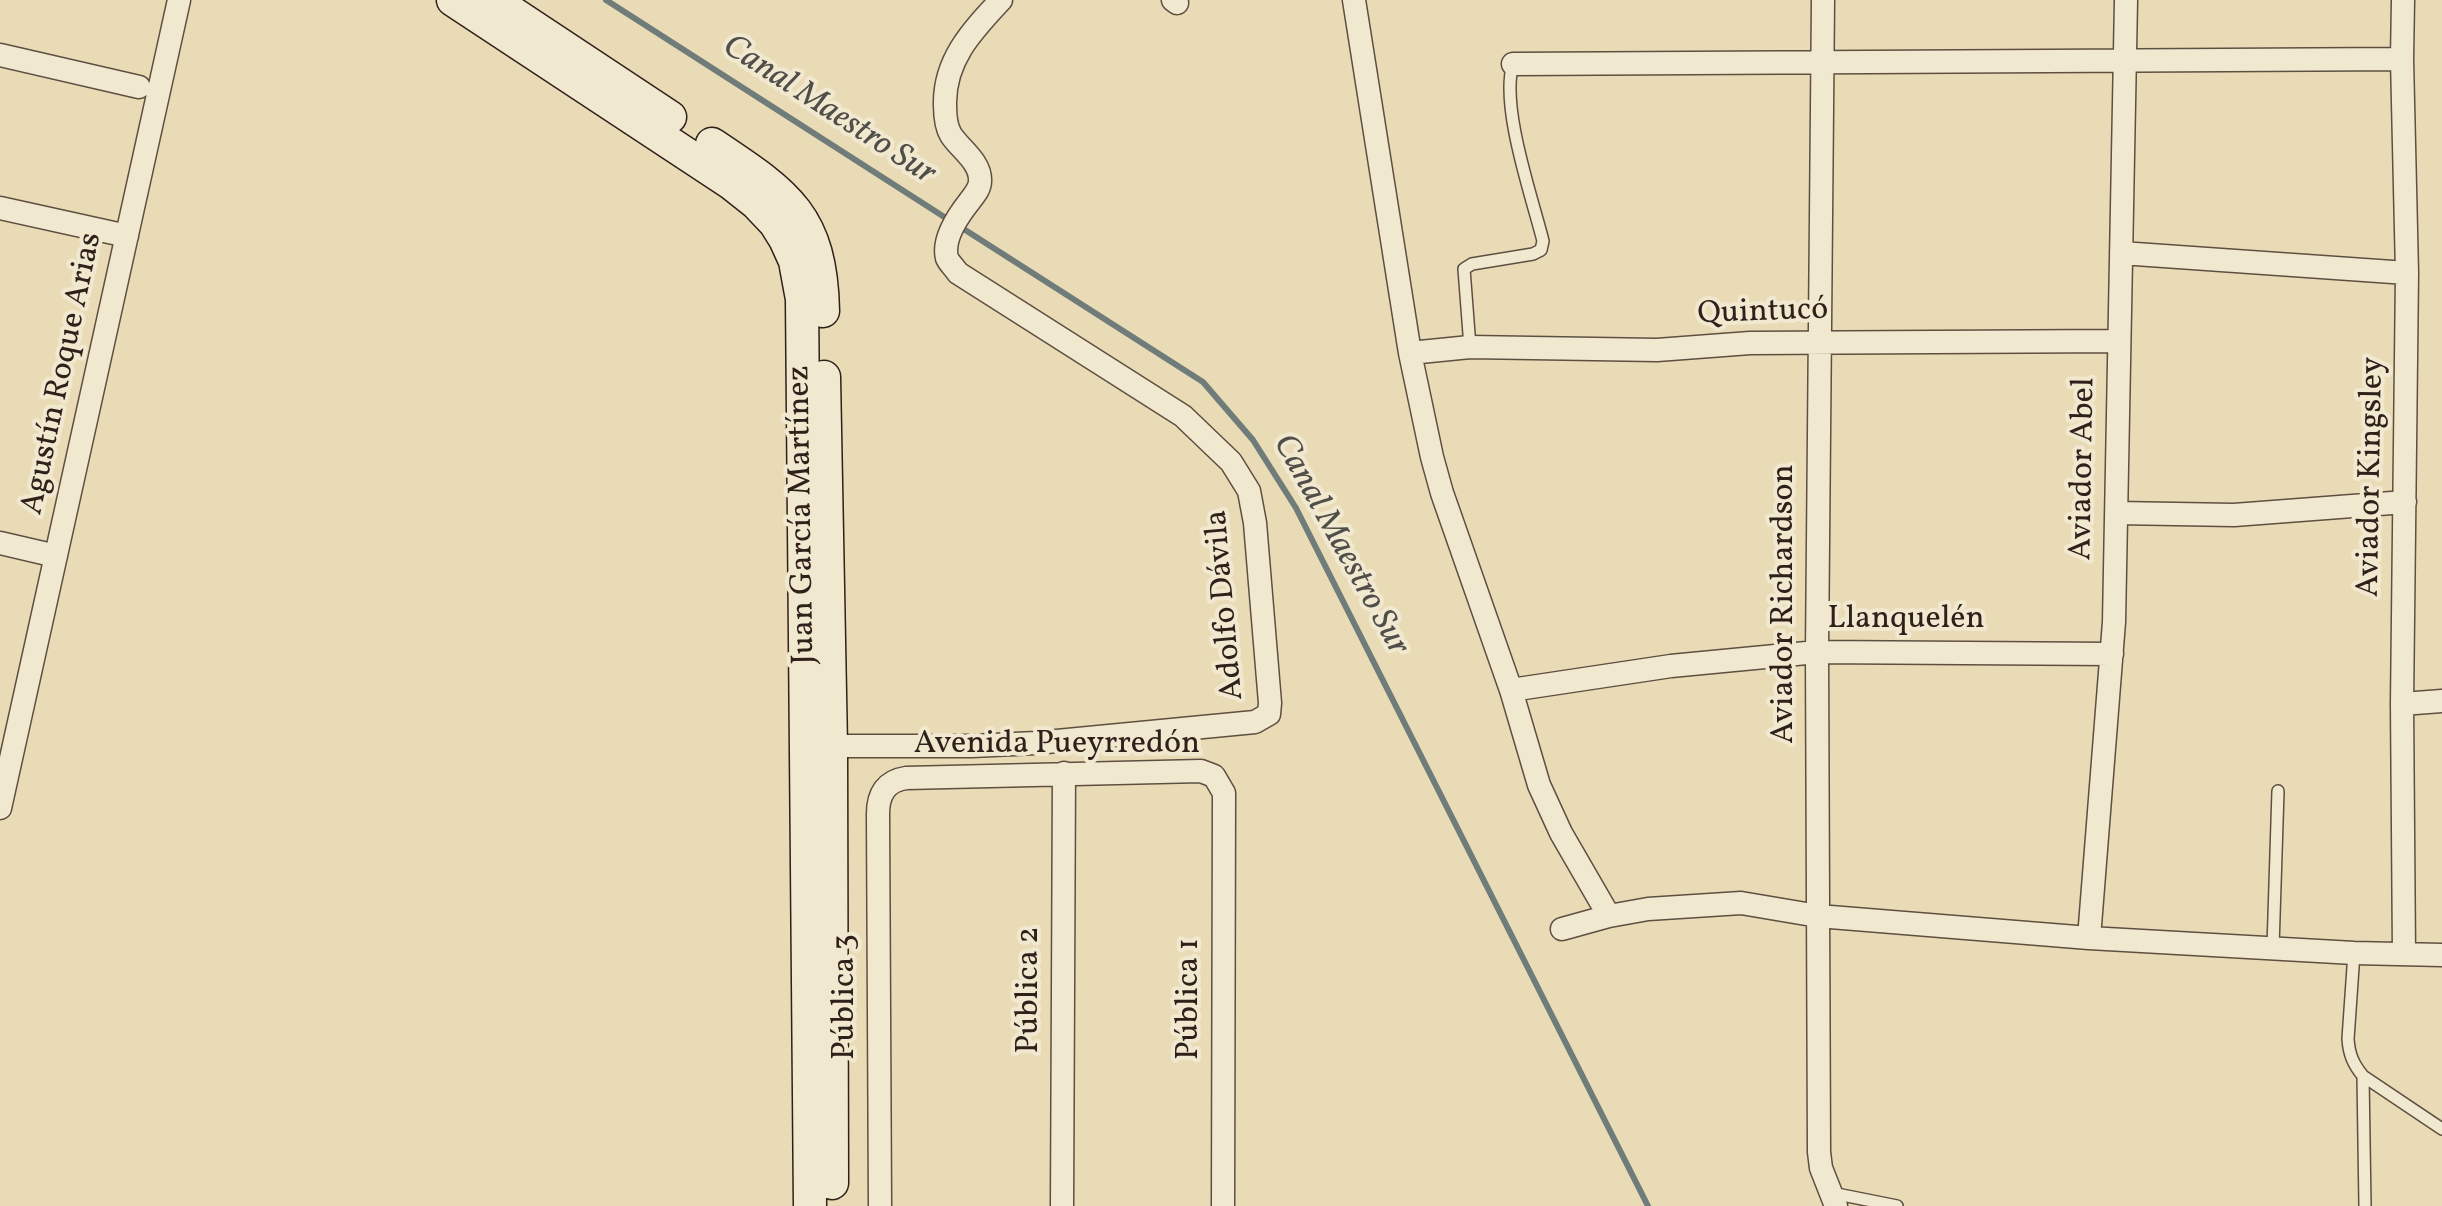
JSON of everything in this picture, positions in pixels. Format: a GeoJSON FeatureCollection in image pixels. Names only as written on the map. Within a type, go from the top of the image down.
{"type":"FeatureCollection","features":[{"type":"Feature","properties":{"kind":"main road","name":"Juan García Martínez"},"geometry":{"type":"LineString","coordinates":[[453,0],[732,184],[775,223],[795,261],[802,299],[810,1206]]}},
{"type":"Feature","properties":{"kind":"main road","name":"Juan García Martínez"},"geometry":{"type":"LineString","coordinates":[[493,0],[749,169],[782,195],[806,225],[818,258],[823,293],[831,746],[832,1206]]}},
{"type":"Feature","properties":{"kind":"street","name":"Agustín Roque Arias"},"geometry":{"type":"LineString","coordinates":[[0,808],[11,710],[56,556],[179,0]]}},
{"type":"Feature","properties":{"kind":"street","name":"Adolfo Dávila"},"geometry":{"type":"LineString","coordinates":[[831,746],[1036,743],[1255,722],[1269,714],[1255,523],[1249,491],[1231,462],[1183,416],[958,273],[948,259],[950,233],[979,188],[981,177],[949,132],[944,91],[949,67],[1001,0]]}},
{"type":"Feature","properties":{"kind":"street"},"geometry":{"type":"LineString","coordinates":[[1354,0],[1410,353],[1442,493],[1550,811],[1609,916]]}},
{"type":"Feature","properties":{"kind":"street","name":"Aviador Richardson"},"geometry":{"type":"LineString","coordinates":[[1823,0],[1817,652],[1819,1152],[1821,1168],[1834,1200]]}},
{"type":"Feature","properties":{"kind":"street","name":"Aviador Abel"},"geometry":{"type":"LineString","coordinates":[[2089,938],[2112,654],[2126,0]]}},
{"type":"Feature","properties":{"kind":"street","name":"Aviador Kingsley"},"geometry":{"type":"LineString","coordinates":[[2403,0],[2407,273],[2402,704],[2404,954]]}},
{"type":"Feature","properties":{"kind":"street"},"geometry":{"type":"LineString","coordinates":[[0,55],[139,87]]}},
{"type":"Feature","properties":{"kind":"street"},"geometry":{"type":"LineString","coordinates":[[1513,64],[2402,59]]}},
{"type":"Feature","properties":{"kind":"street"},"geometry":{"type":"LineString","coordinates":[[0,208],[127,236]]}},
{"type":"Feature","properties":{"kind":"street"},"geometry":{"type":"LineString","coordinates":[[2121,253],[2407,273]]}},
{"type":"Feature","properties":{"kind":"street","name":"Quintucó"},"geometry":{"type":"LineString","coordinates":[[1410,353],[1470,347],[1657,350],[1750,343],[2119,341]]}},
{"type":"Feature","properties":{"kind":"street"},"geometry":{"type":"LineString","coordinates":[[2117,513],[2234,515],[2405,502]]}},
{"type":"Feature","properties":{"kind":"street"},"geometry":{"type":"LineString","coordinates":[[0,543],[56,556]]}},
{"type":"Feature","properties":{"kind":"street","name":"Llanquelén"},"geometry":{"type":"LineString","coordinates":[[1511,690],[1671,666],[1817,652],[2112,654]]}},
{"type":"Feature","properties":{"kind":"street"},"geometry":{"type":"LineString","coordinates":[[2402,704],[2442,701]]}},
{"type":"Feature","properties":{"kind":"street","name":"Avenida Pueyrredón"},"geometry":{"type":"LineString","coordinates":[[884,788],[897,779],[906,778],[1201,771],[1214,776],[1224,793]]}},
{"type":"Feature","properties":{"kind":"street","name":"Pública 2"},"geometry":{"type":"LineString","coordinates":[[1062,1206],[1064,773]]}},
{"type":"Feature","properties":{"kind":"street","name":"Pública 3"},"geometry":{"type":"LineString","coordinates":[[880,1206],[878,804],[884,788]]}},
{"type":"Feature","properties":{"kind":"street","name":"Pública 1"},"geometry":{"type":"LineString","coordinates":[[1223,1206],[1224,793]]}},
{"type":"Feature","properties":{"kind":"street"},"geometry":{"type":"LineString","coordinates":[[1562,929],[1648,909],[1741,903],[1818,916],[2089,938],[2442,955]]}},
{"type":"Feature","properties":{"kind":"lane"},"geometry":{"type":"LineString","coordinates":[[1470,347],[1464,269],[1472,264],[1533,254],[1541,250],[1543,241],[1511,113],[1509,76],[1513,64]]}},
{"type":"Feature","properties":{"kind":"lane"},"geometry":{"type":"LineString","coordinates":[[2273,947],[2278,791]]}},
{"type":"Feature","properties":{"kind":"lane"},"geometry":{"type":"LineString","coordinates":[[2354,953],[2348,1039],[2352,1059],[2363,1076],[2442,1129]]}},
{"type":"Feature","properties":{"kind":"lane"},"geometry":{"type":"LineString","coordinates":[[2363,1076],[2365,1206]]}},
{"type":"Feature","properties":{"kind":"lane"},"geometry":{"type":"LineString","coordinates":[[1834,1200],[1897,1206]]}},
{"type":"Feature","properties":{"kind":"waterway","name":"Canal Maestro Sur"},"geometry":{"type":"LineString","coordinates":[[606,0],[949,220]]}},
{"type":"Feature","properties":{"kind":"waterway","name":"Canal Maestro Sur"},"geometry":{"type":"LineString","coordinates":[[959,226],[1203,382],[1253,440],[1296,508],[1648,1206]]}}]}
